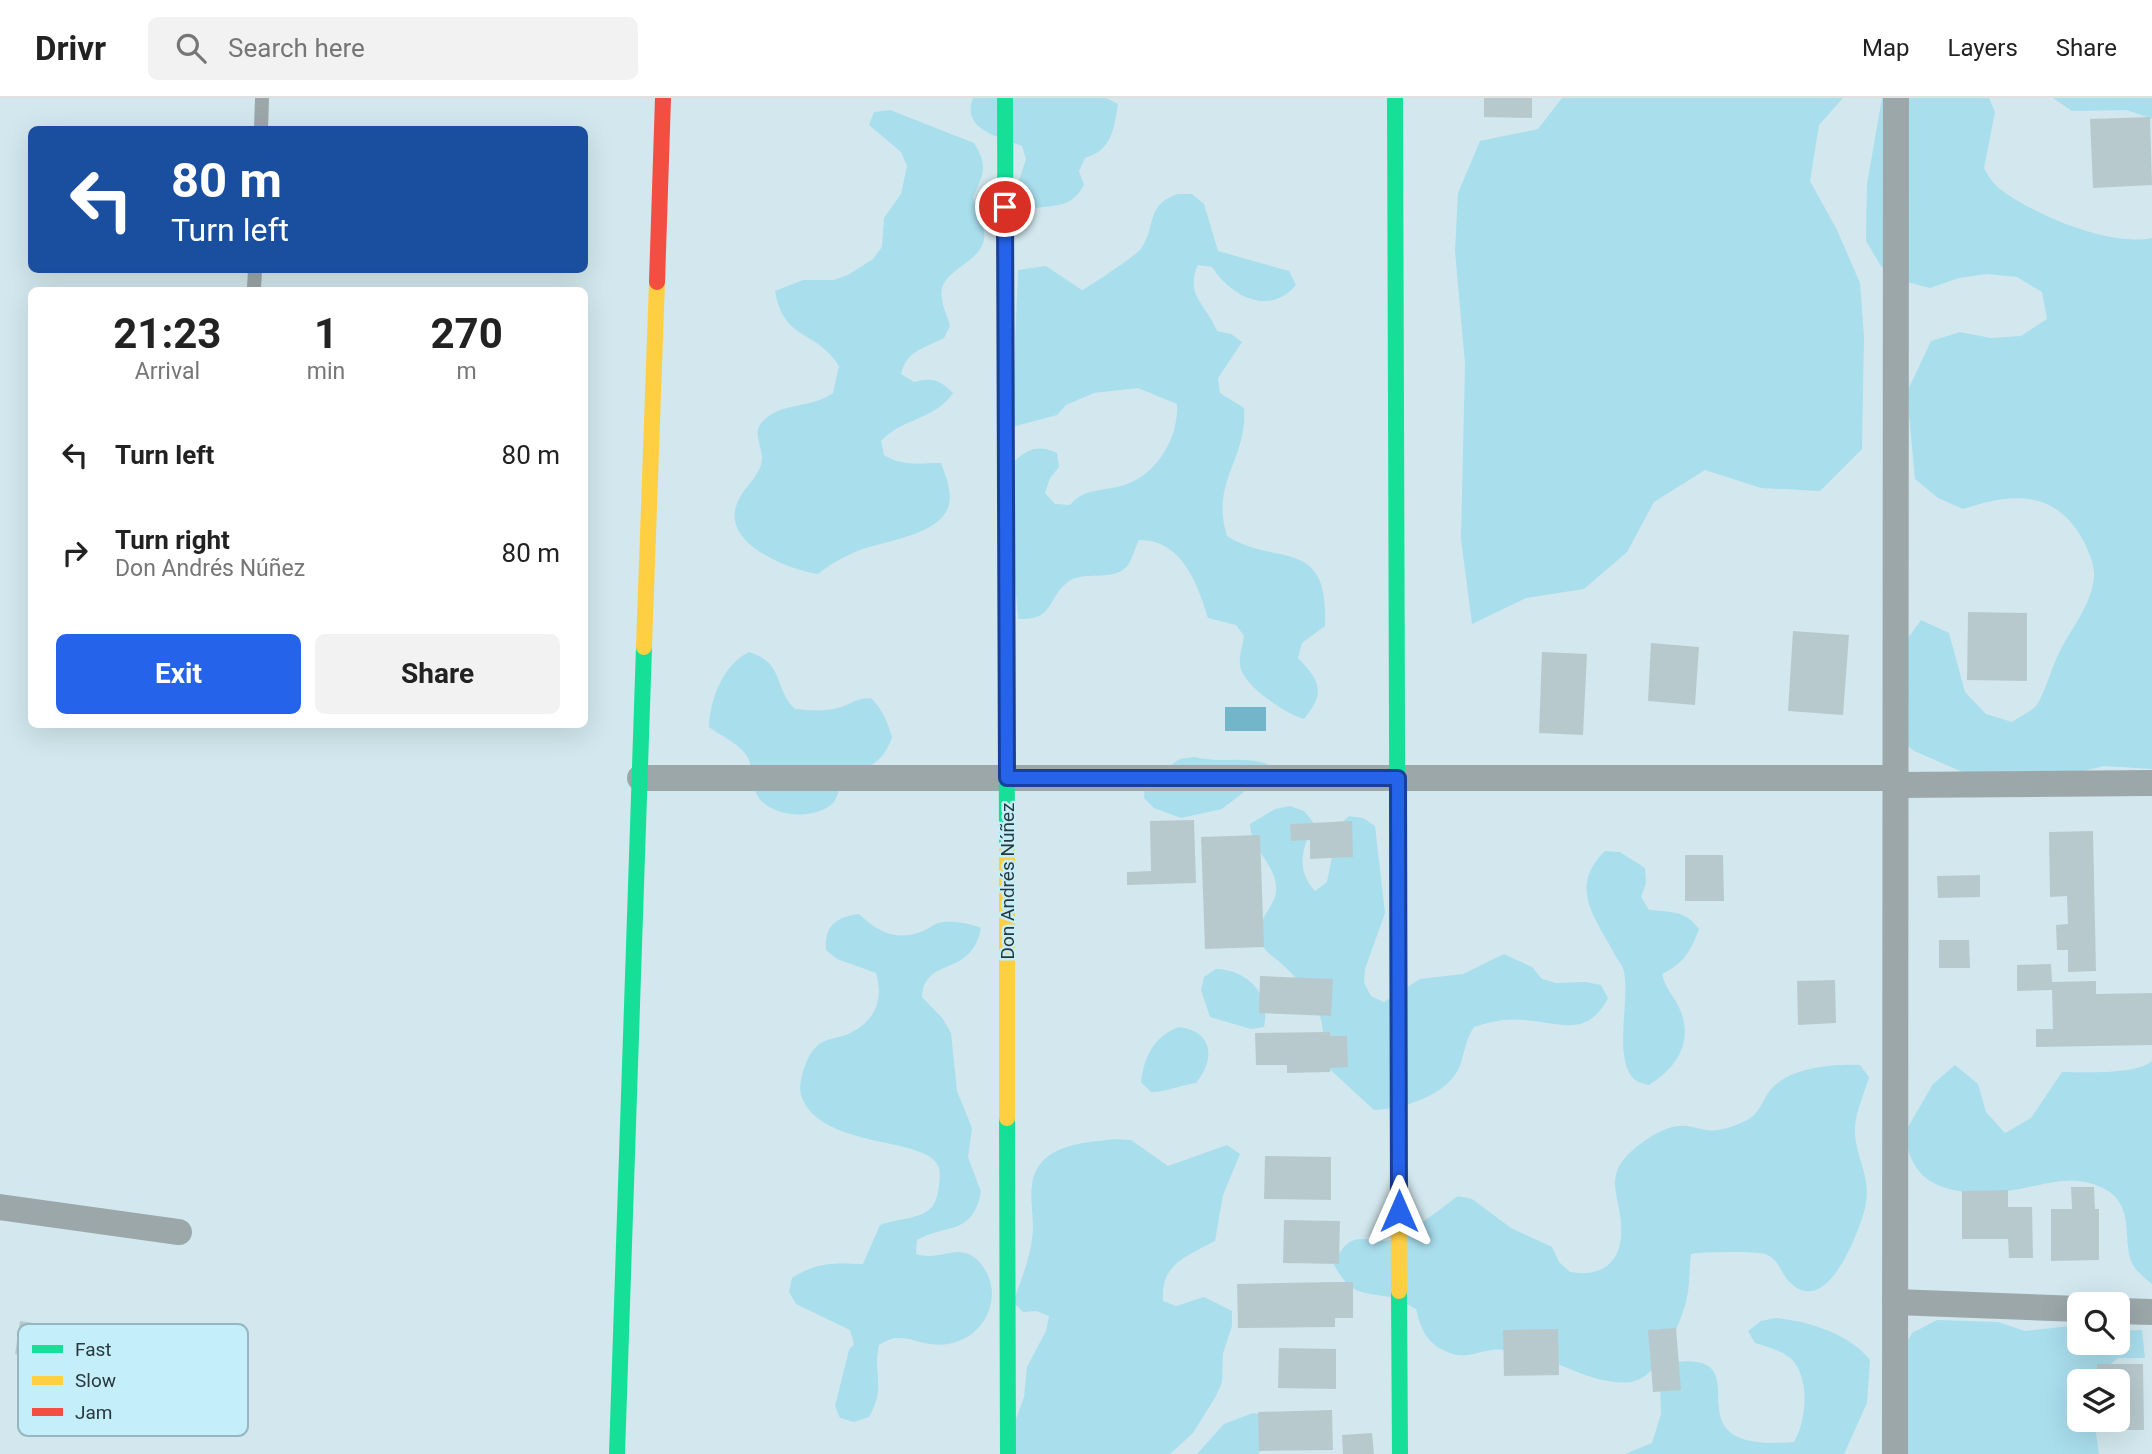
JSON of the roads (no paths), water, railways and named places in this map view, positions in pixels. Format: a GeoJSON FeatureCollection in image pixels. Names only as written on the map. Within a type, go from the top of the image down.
{"type":"FeatureCollection","features":[{"type":"Feature","properties":{"kind":"street"},"geometry":{"type":"LineString","coordinates":[[617,1454],[663,98]]}},
{"type":"Feature","properties":{"kind":"street","name":"Don Andrés Núñez"},"geometry":{"type":"LineString","coordinates":[[1004,98],[1008,1454]]}},
{"type":"Feature","properties":{"kind":"street"},"geometry":{"type":"LineString","coordinates":[[1395,98],[1400,1454]]}},
{"type":"Feature","properties":{"kind":"street"},"geometry":{"type":"LineString","coordinates":[[1895,1454],[1896,98]]}},
{"type":"Feature","properties":{"kind":"street"},"geometry":{"type":"LineString","coordinates":[[640,778],[1398,778],[2152,783]]}},
{"type":"Feature","properties":{"kind":"street"},"geometry":{"type":"LineString","coordinates":[[0,1207],[179,1232]]}},
{"type":"Feature","properties":{"kind":"street"},"geometry":{"type":"LineString","coordinates":[[1895,1302],[2067,1309]]}},
{"type":"Feature","properties":{"kind":"street"},"geometry":{"type":"LineString","coordinates":[[2130,1311],[2152,1312]]}},
{"type":"Feature","properties":{"kind":"lane"},"geometry":{"type":"LineString","coordinates":[[261,126],[262,98]]}}]}
